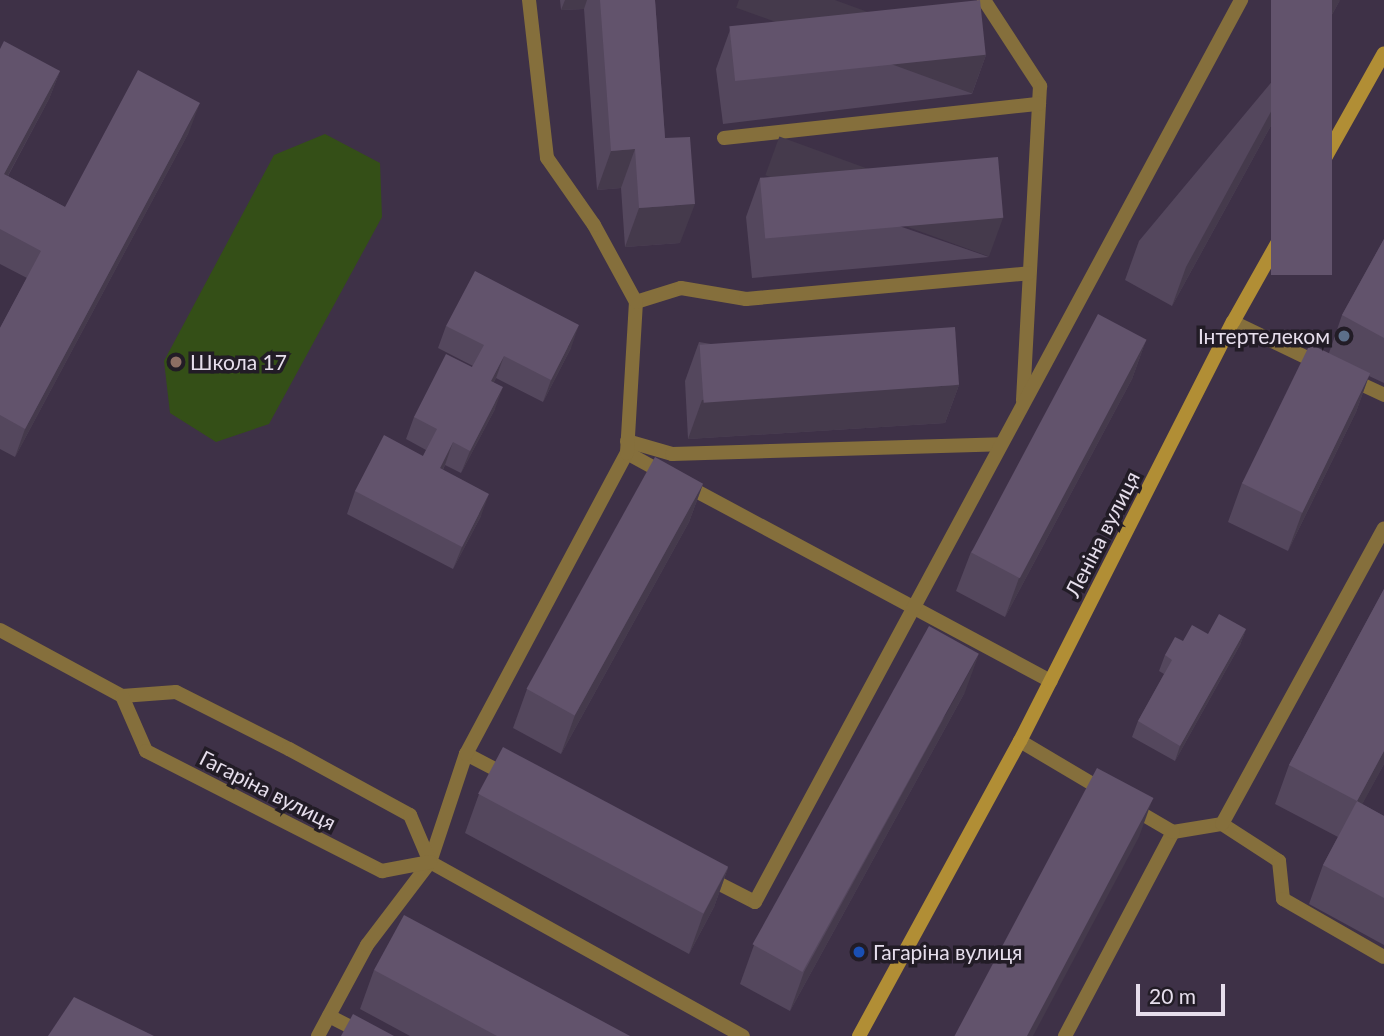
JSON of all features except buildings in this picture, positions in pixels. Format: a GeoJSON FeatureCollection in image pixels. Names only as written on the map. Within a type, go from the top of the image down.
{"type":"FeatureCollection","features":[{"type":"Feature","properties":{"kind":"street"},"geometry":{"type":"LineString","coordinates":[[318,1036],[367,945],[430,862],[466,754],[627,447],[636,302],[594,225],[547,158],[529,0]]}},
{"type":"Feature","properties":{"kind":"street"},"geometry":{"type":"LineString","coordinates":[[984,0],[1040,86],[1022,406]]}},
{"type":"Feature","properties":{"kind":"street"},"geometry":{"type":"LineString","coordinates":[[695,871],[755,902],[1241,0]]}},
{"type":"Feature","properties":{"kind":"street","name":"Леніна вулиця"},"geometry":{"type":"LineString","coordinates":[[859,1036],[1020,741],[1233,321],[1384,53]]}},
{"type":"Feature","properties":{"kind":"street"},"geometry":{"type":"LineString","coordinates":[[724,138],[1039,104]]}},
{"type":"Feature","properties":{"kind":"street"},"geometry":{"type":"LineString","coordinates":[[636,302],[681,288],[747,299],[1029,273]]}},
{"type":"Feature","properties":{"kind":"street"},"geometry":{"type":"LineString","coordinates":[[1233,321],[1384,395]]}},
{"type":"Feature","properties":{"kind":"street"},"geometry":{"type":"LineString","coordinates":[[627,447],[672,454],[1001,444]]}},
{"type":"Feature","properties":{"kind":"street"},"geometry":{"type":"LineString","coordinates":[[627,447],[912,610],[1051,681]]}},
{"type":"Feature","properties":{"kind":"street"},"geometry":{"type":"LineString","coordinates":[[1222,824],[1384,528]]}},
{"type":"Feature","properties":{"kind":"street"},"geometry":{"type":"LineString","coordinates":[[0,630],[122,696]]}},
{"type":"Feature","properties":{"kind":"street","name":"Гагаріна вулиця"},"geometry":{"type":"LineString","coordinates":[[176,692],[289,749],[410,815],[430,862],[382,871],[146,751],[122,696],[176,692]]}},
{"type":"Feature","properties":{"kind":"street"},"geometry":{"type":"LineString","coordinates":[[1020,741],[1173,832],[1222,824],[1279,861],[1283,899],[1384,957]]}},
{"type":"Feature","properties":{"kind":"street"},"geometry":{"type":"LineString","coordinates":[[466,754],[526,785]]}},
{"type":"Feature","properties":{"kind":"street"},"geometry":{"type":"LineString","coordinates":[[1065,1036],[1173,832]]}},
{"type":"Feature","properties":{"kind":"street"},"geometry":{"type":"LineString","coordinates":[[430,862],[743,1036]]}},
{"type":"Feature","properties":{"kind":"street"},"geometry":{"type":"LineString","coordinates":[[329,1016],[368,1036]]}},
{"type":"Feature","properties":{"kind":"green space"},"geometry":{"type":"Polygon","coordinates":[[[325,134],[380,163],[382,217],[269,424],[216,442],[170,413],[164,361],[274,155],[325,134]]]}},
{"type":"Feature","properties":{"kind":"place","name":"Інтертелеком"},"geometry":{"type":"Point","coordinates":[1344,336]}},
{"type":"Feature","properties":{"kind":"place","name":"Школа 17"},"geometry":{"type":"Point","coordinates":[176,362]}},
{"type":"Feature","properties":{"kind":"place","name":"Гагаріна вулиця"},"geometry":{"type":"Point","coordinates":[859,952]}}]}
